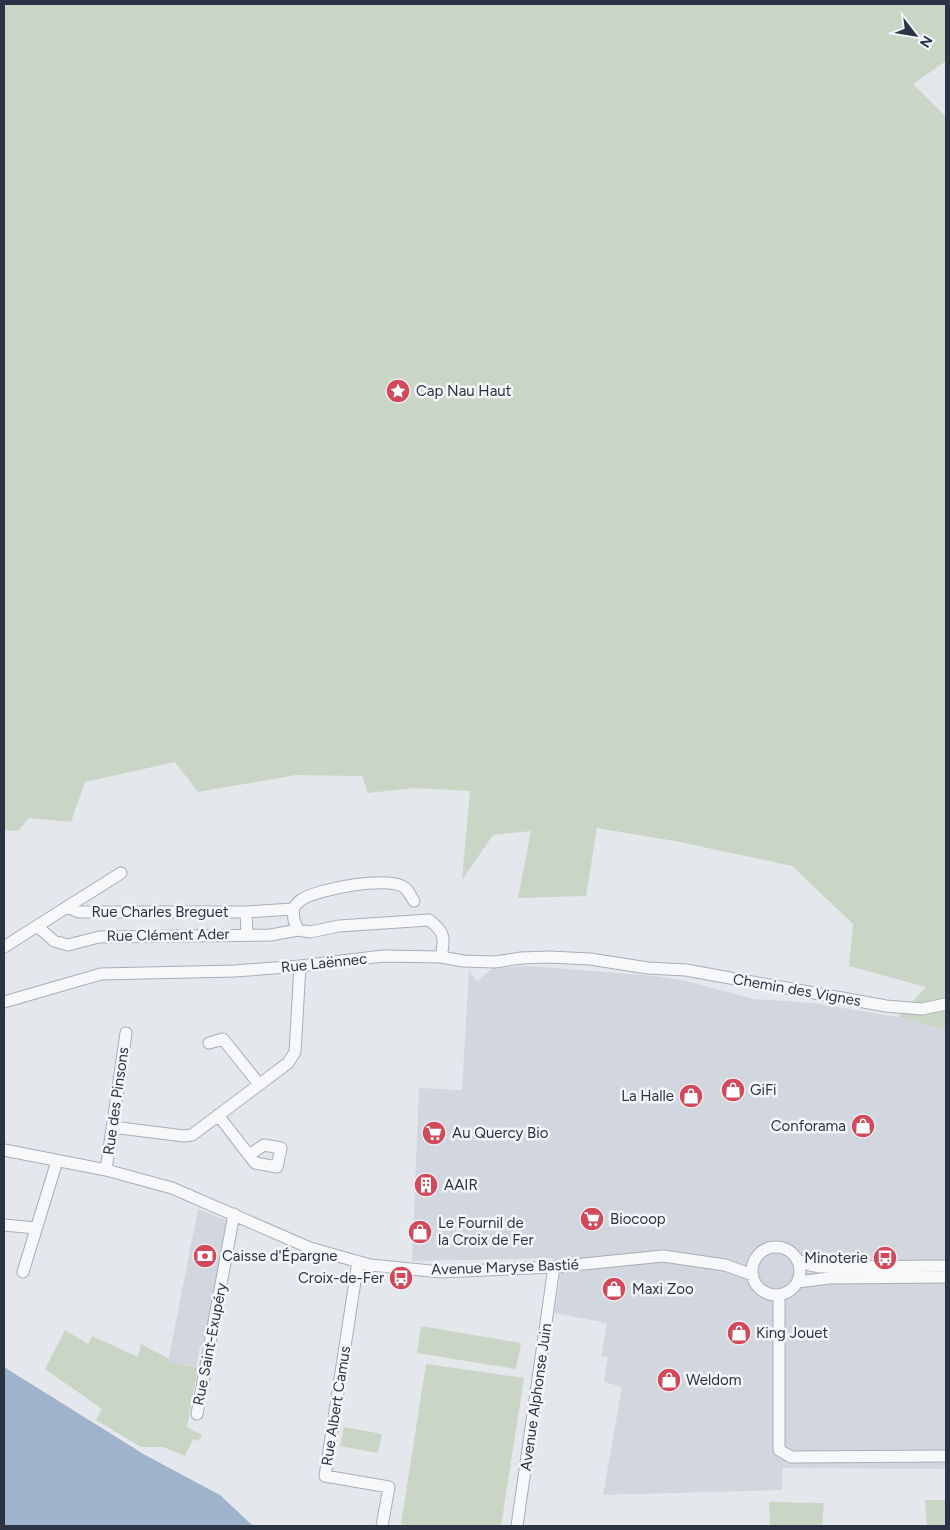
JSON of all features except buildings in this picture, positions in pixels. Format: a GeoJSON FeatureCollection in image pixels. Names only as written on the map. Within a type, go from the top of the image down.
{"type":"FeatureCollection","features":[{"type":"Feature","properties":{"kind":"street"},"geometry":{"type":"LineString","coordinates":[[4,947],[121,873]]}},
{"type":"Feature","properties":{"kind":"street"},"geometry":{"type":"LineString","coordinates":[[246,912],[293,909],[301,900],[318,892],[350,885],[392,882],[405,887],[414,901]]}},
{"type":"Feature","properties":{"kind":"street","name":"Rue Charles Breguet"},"geometry":{"type":"LineString","coordinates":[[67,907],[79,912],[246,912],[246,934]]}},
{"type":"Feature","properties":{"kind":"street"},"geometry":{"type":"LineString","coordinates":[[293,909],[294,920],[298,930]]}},
{"type":"Feature","properties":{"kind":"street","name":"Rue Clément Ader"},"geometry":{"type":"LineString","coordinates":[[37,926],[54,941],[68,945],[98,937],[271,935],[298,930],[310,932],[340,926],[429,920],[438,926],[444,936],[441,957]]}},
{"type":"Feature","properties":{"kind":"street","name":"Rue Laënnec"},"geometry":{"type":"LineString","coordinates":[[4,1002],[101,974],[235,971],[300,966],[383,956],[441,957],[462,961],[495,962],[549,956],[590,959],[648,968]]}},
{"type":"Feature","properties":{"kind":"street"},"geometry":{"type":"LineString","coordinates":[[112,1126],[184,1136],[192,1134],[288,1063],[295,1052],[300,966]]}},
{"type":"Feature","properties":{"kind":"street","name":"Chemin des Vignes"},"geometry":{"type":"LineString","coordinates":[[648,968],[686,970],[886,1006],[922,1009],[946,1004]]}},
{"type":"Feature","properties":{"kind":"street","name":"Rue des Pinsons"},"geometry":{"type":"LineString","coordinates":[[106,1170],[126,1033]]}},
{"type":"Feature","properties":{"kind":"street"},"geometry":{"type":"LineString","coordinates":[[209,1043],[222,1038],[259,1084]]}},
{"type":"Feature","properties":{"kind":"street"},"geometry":{"type":"LineString","coordinates":[[218,1115],[249,1155]]}},
{"type":"Feature","properties":{"kind":"street","name":"Avenue Maryse Bastié"},"geometry":{"type":"LineString","coordinates":[[4,1150],[106,1170],[172,1188],[310,1248],[383,1267],[441,1272],[554,1267],[663,1256],[725,1265],[752,1276],[762,1291],[779,1295]]}},
{"type":"Feature","properties":{"kind":"street"},"geometry":{"type":"LineString","coordinates":[[23,1272],[57,1161]]}},
{"type":"Feature","properties":{"kind":"street","name":"Rue Saint-Exupéry"},"geometry":{"type":"LineString","coordinates":[[197,1414],[234,1214]]}},
{"type":"Feature","properties":{"kind":"street"},"geometry":{"type":"LineString","coordinates":[[4,1225],[36,1228]]}},
{"type":"Feature","properties":{"kind":"street","name":"Avenue Maryse Bastié"},"geometry":{"type":"LineString","coordinates":[[725,1265],[754,1261],[760,1253],[774,1247],[786,1249],[797,1260],[820,1267],[946,1266]]}},
{"type":"Feature","properties":{"kind":"street"},"geometry":{"type":"LineString","coordinates":[[797,1260],[800,1271],[798,1282],[790,1291],[779,1295],[779,1450],[791,1457],[946,1456]]}},
{"type":"Feature","properties":{"kind":"street"},"geometry":{"type":"LineString","coordinates":[[752,1276],[754,1261]]}},
{"type":"Feature","properties":{"kind":"street","name":"Rue Albert Camus"},"geometry":{"type":"LineString","coordinates":[[358,1262],[325,1476],[388,1487],[382,1526]]}},
{"type":"Feature","properties":{"kind":"street","name":"Avenue Alphonse Juin"},"geometry":{"type":"LineString","coordinates":[[517,1526],[554,1267]]}},
{"type":"Feature","properties":{"kind":"street"},"geometry":{"type":"LineString","coordinates":[[798,1282],[829,1278],[946,1277]]}},
{"type":"Feature","properties":{"kind":"shaded area"},"geometry":{"type":"Polygon","coordinates":[[[529,966],[654,976],[686,981],[754,999],[812,1003],[897,1017],[946,1030],[946,1469],[783,1468],[782,1490],[603,1495],[622,1387],[604,1382],[608,1357],[601,1356],[607,1323],[554,1313],[560,1281],[552,1258],[412,1261],[419,1088],[462,1090],[469,971],[477,981],[493,968],[529,966]]]}},
{"type":"Feature","properties":{"kind":"shaded area"},"geometry":{"type":"Polygon","coordinates":[[[198,1209],[228,1221],[203,1346],[200,1346],[196,1367],[168,1362],[198,1209]]]}},
{"type":"Feature","properties":{"kind":"green space"},"geometry":{"type":"Polygon","coordinates":[[[4,4],[946,4],[946,61],[913,84],[946,117],[946,1030],[898,1017],[926,987],[849,966],[853,924],[792,866],[675,841],[597,828],[586,896],[518,898],[531,831],[493,835],[462,880],[470,791],[414,788],[368,793],[362,776],[296,775],[198,792],[175,762],[85,782],[71,822],[29,818],[18,831],[4,830],[4,4]]]}},
{"type":"Feature","properties":{"kind":"green space"},"geometry":{"type":"Polygon","coordinates":[[[421,1326],[521,1343],[516,1369],[417,1353],[421,1326]]]}},
{"type":"Feature","properties":{"kind":"green space"},"geometry":{"type":"Polygon","coordinates":[[[65,1330],[88,1344],[92,1336],[138,1357],[141,1344],[169,1359],[169,1362],[198,1368],[187,1427],[202,1435],[199,1441],[193,1439],[185,1456],[163,1447],[141,1447],[96,1420],[102,1409],[45,1369],[65,1330]]]}},
{"type":"Feature","properties":{"kind":"green space"},"geometry":{"type":"Polygon","coordinates":[[[426,1364],[524,1378],[501,1526],[413,1526],[401,1524],[426,1364]]]}},
{"type":"Feature","properties":{"kind":"green space"},"geometry":{"type":"Polygon","coordinates":[[[344,1427],[382,1434],[378,1453],[340,1446],[344,1427]]]}},
{"type":"Feature","properties":{"kind":"green space"},"geometry":{"type":"Polygon","coordinates":[[[925,1500],[946,1500],[946,1526],[927,1526],[925,1500]]]}},
{"type":"Feature","properties":{"kind":"green space"},"geometry":{"type":"Polygon","coordinates":[[[769,1502],[824,1503],[822,1526],[770,1526],[769,1502]]]}},
{"type":"Feature","properties":{"kind":"water"},"geometry":{"type":"Polygon","coordinates":[[[4,1367],[145,1455],[220,1495],[253,1526],[4,1526],[4,1367]]]}},
{"type":"Feature","properties":{"kind":"place","name":"Cap Nau Haut"},"geometry":{"type":"Point","coordinates":[398,391]}},
{"type":"Feature","properties":{"kind":"place","name":"GiFi"},"geometry":{"type":"Point","coordinates":[733,1090]}},
{"type":"Feature","properties":{"kind":"place","name":"La Halle"},"geometry":{"type":"Point","coordinates":[691,1096]}},
{"type":"Feature","properties":{"kind":"place","name":"Conforama"},"geometry":{"type":"Point","coordinates":[863,1126]}},
{"type":"Feature","properties":{"kind":"place","name":"Au Quercy Bio"},"geometry":{"type":"Point","coordinates":[434,1133]}},
{"type":"Feature","properties":{"kind":"place","name":"AAIR"},"geometry":{"type":"Point","coordinates":[426,1185]}},
{"type":"Feature","properties":{"kind":"place","name":"Biocoop"},"geometry":{"type":"Point","coordinates":[592,1219]}},
{"type":"Feature","properties":{"kind":"place","name":"Le Fournil de la Croix de Fer"},"geometry":{"type":"Point","coordinates":[420,1232]}},
{"type":"Feature","properties":{"kind":"place","name":"Caisse d'Épargne"},"geometry":{"type":"Point","coordinates":[205,1256]}},
{"type":"Feature","properties":{"kind":"place","name":"Minoterie"},"geometry":{"type":"Point","coordinates":[885,1258]}},
{"type":"Feature","properties":{"kind":"place","name":"Croix-de-Fer"},"geometry":{"type":"Point","coordinates":[401,1278]}},
{"type":"Feature","properties":{"kind":"place","name":"Maxi Zoo"},"geometry":{"type":"Point","coordinates":[614,1289]}},
{"type":"Feature","properties":{"kind":"place","name":"King Jouet"},"geometry":{"type":"Point","coordinates":[739,1333]}},
{"type":"Feature","properties":{"kind":"place","name":"Weldom"},"geometry":{"type":"Point","coordinates":[669,1380]}}]}
